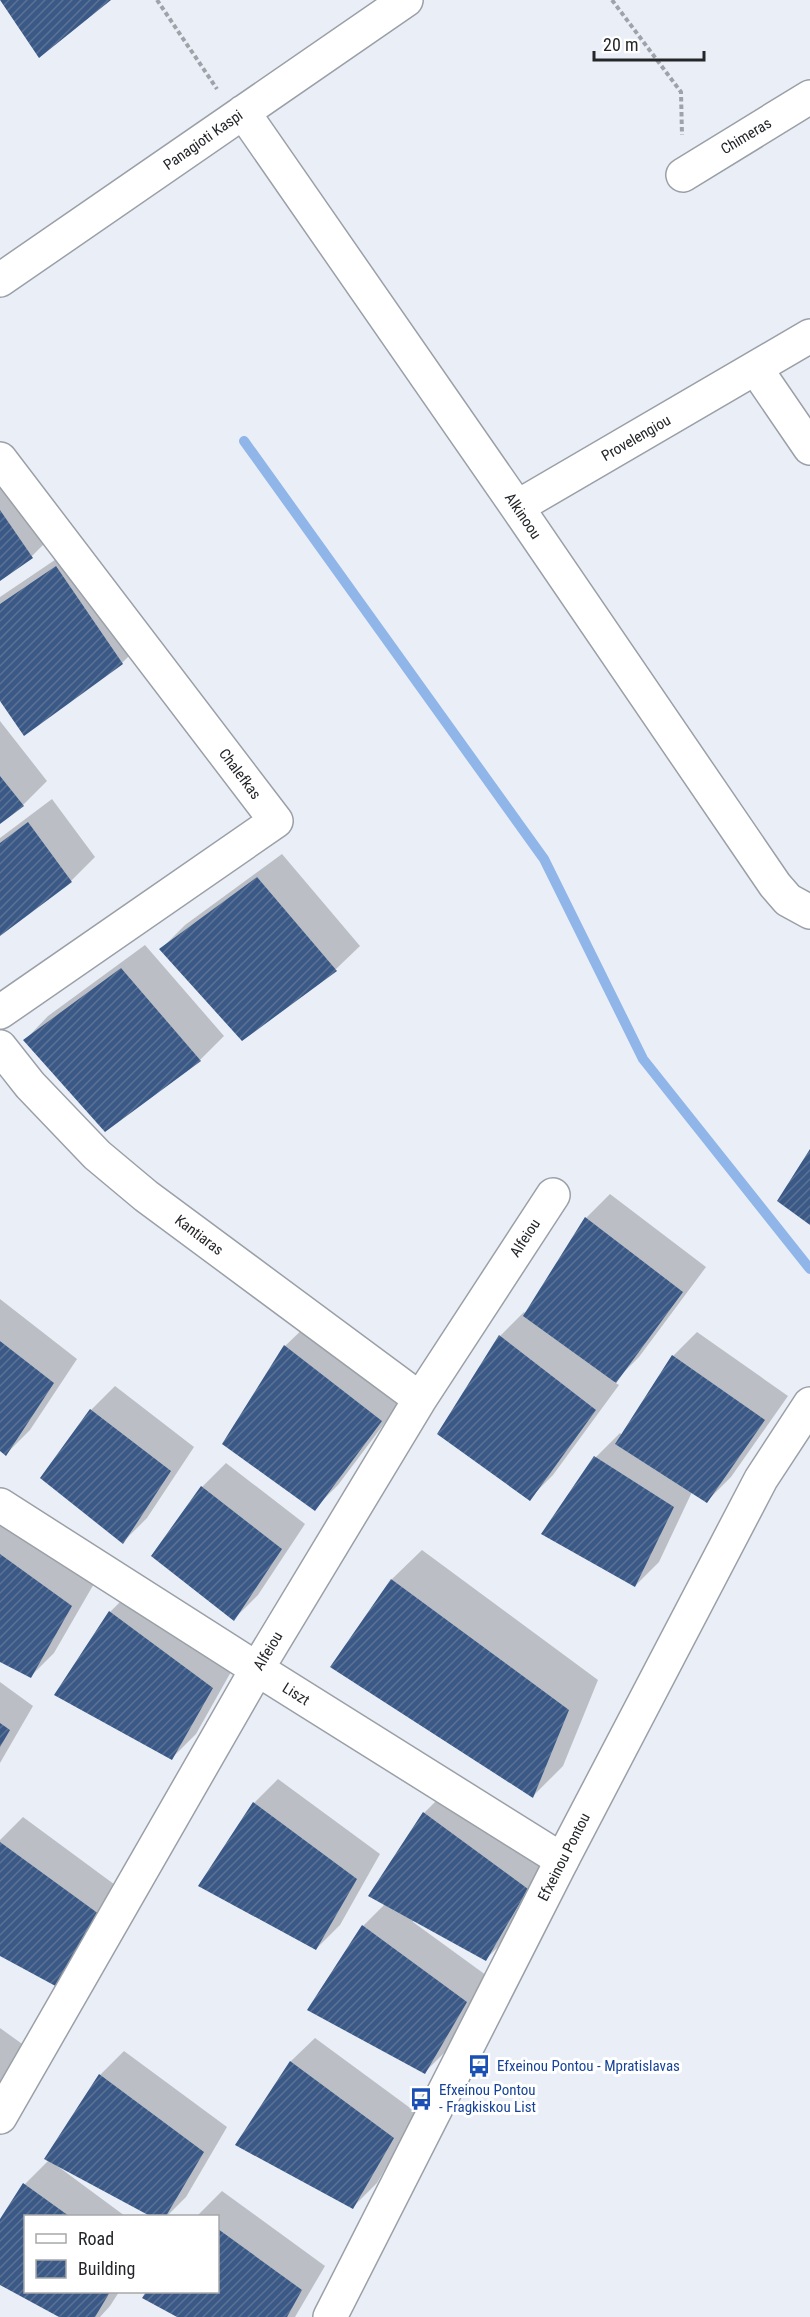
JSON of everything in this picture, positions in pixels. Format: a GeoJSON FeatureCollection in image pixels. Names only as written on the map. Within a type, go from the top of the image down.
{"type":"FeatureCollection","features":[{"type":"Feature","properties":{"kind":"street","name":"Panagioti Kaspi"},"geometry":{"type":"LineString","coordinates":[[0,280],[406,0]]}},
{"type":"Feature","properties":{"kind":"street","name":"Chimeras"},"geometry":{"type":"LineString","coordinates":[[683,175],[810,98]]}},
{"type":"Feature","properties":{"kind":"street","name":"Alkinoou"},"geometry":{"type":"LineString","coordinates":[[239,114],[517,507],[775,885],[788,900],[810,912]]}},
{"type":"Feature","properties":{"kind":"street","name":"Provelengiou"},"geometry":{"type":"LineString","coordinates":[[517,507],[810,336]]}},
{"type":"Feature","properties":{"kind":"street"},"geometry":{"type":"LineString","coordinates":[[756,369],[810,448]]}},
{"type":"Feature","properties":{"kind":"street","name":"Chalefkas"},"geometry":{"type":"LineString","coordinates":[[0,459],[276,821],[0,1012]]}},
{"type":"Feature","properties":{"kind":"street","name":"Kantiaras"},"geometry":{"type":"LineString","coordinates":[[0,1047],[30,1085],[97,1155],[146,1196],[420,1399]]}},
{"type":"Feature","properties":{"kind":"street","name":"Alfeiou"},"geometry":{"type":"LineString","coordinates":[[0,2117],[257,1670],[420,1399],[553,1195]]}},
{"type":"Feature","properties":{"kind":"street","name":"Efxeinou Pontou"},"geometry":{"type":"LineString","coordinates":[[330,2317],[562,1860],[760,1479],[810,1404]]}},
{"type":"Feature","properties":{"kind":"street","name":"Liszt"},"geometry":{"type":"LineString","coordinates":[[0,1505],[257,1670],[562,1860]]}},
{"type":"Feature","properties":{"kind":"path"},"geometry":{"type":"LineString","coordinates":[[157,0],[239,114]]}},
{"type":"Feature","properties":{"kind":"path"},"geometry":{"type":"LineString","coordinates":[[612,0],[681,92],[683,175]]}},
{"type":"Feature","properties":{"kind":"building"},"geometry":{"type":"Polygon","coordinates":[[[0,0],[111,0],[39,58],[0,0]]]}},
{"type":"Feature","properties":{"kind":"building"},"geometry":{"type":"Polygon","coordinates":[[[0,510],[33,558],[0,581],[0,510]]]}},
{"type":"Feature","properties":{"kind":"building"},"geometry":{"type":"Polygon","coordinates":[[[56,566],[123,664],[24,736],[0,701],[0,604],[56,566]]]}},
{"type":"Feature","properties":{"kind":"building"},"geometry":{"type":"Polygon","coordinates":[[[0,776],[24,806],[0,824],[0,776]]]}},
{"type":"Feature","properties":{"kind":"building"},"geometry":{"type":"Polygon","coordinates":[[[28,822],[72,882],[0,936],[0,843],[28,822]]]}},
{"type":"Feature","properties":{"kind":"building"},"geometry":{"type":"Polygon","coordinates":[[[257,877],[337,971],[242,1041],[159,949],[257,877]]]}},
{"type":"Feature","properties":{"kind":"building"},"geometry":{"type":"Polygon","coordinates":[[[121,968],[201,1061],[105,1132],[23,1040],[121,968]]]}},
{"type":"Feature","properties":{"kind":"building"},"geometry":{"type":"Polygon","coordinates":[[[810,1149],[810,1225],[777,1201],[810,1149]]]}},
{"type":"Feature","properties":{"kind":"building"},"geometry":{"type":"Polygon","coordinates":[[[585,1217],[683,1292],[616,1383],[523,1316],[585,1217]]]}},
{"type":"Feature","properties":{"kind":"building"},"geometry":{"type":"Polygon","coordinates":[[[499,1335],[596,1410],[530,1501],[437,1434],[499,1335]]]}},
{"type":"Feature","properties":{"kind":"building"},"geometry":{"type":"Polygon","coordinates":[[[0,1341],[54,1383],[6,1456],[0,1451],[0,1341]]]}},
{"type":"Feature","properties":{"kind":"building"},"geometry":{"type":"Polygon","coordinates":[[[284,1345],[382,1421],[315,1511],[222,1444],[284,1345]]]}},
{"type":"Feature","properties":{"kind":"building"},"geometry":{"type":"Polygon","coordinates":[[[672,1355],[765,1420],[707,1503],[615,1444],[672,1355]]]}},
{"type":"Feature","properties":{"kind":"building"},"geometry":{"type":"Polygon","coordinates":[[[90,1409],[171,1471],[123,1544],[40,1478],[90,1409]]]}},
{"type":"Feature","properties":{"kind":"building"},"geometry":{"type":"Polygon","coordinates":[[[594,1456],[674,1507],[635,1587],[541,1534],[594,1456]]]}},
{"type":"Feature","properties":{"kind":"building"},"geometry":{"type":"Polygon","coordinates":[[[201,1486],[282,1549],[234,1621],[151,1556],[201,1486]]]}},
{"type":"Feature","properties":{"kind":"building"},"geometry":{"type":"Polygon","coordinates":[[[0,1554],[72,1606],[31,1678],[0,1662],[0,1554]]]}},
{"type":"Feature","properties":{"kind":"building"},"geometry":{"type":"Polygon","coordinates":[[[391,1579],[569,1710],[533,1798],[330,1667],[391,1579]]]}},
{"type":"Feature","properties":{"kind":"building"},"geometry":{"type":"Polygon","coordinates":[[[109,1611],[213,1688],[172,1760],[54,1695],[109,1611]]]}},
{"type":"Feature","properties":{"kind":"building"},"geometry":{"type":"Polygon","coordinates":[[[0,1723],[10,1730],[0,1747],[0,1723]]]}},
{"type":"Feature","properties":{"kind":"building"},"geometry":{"type":"Polygon","coordinates":[[[253,1802],[357,1879],[316,1950],[198,1886],[253,1802]]]}},
{"type":"Feature","properties":{"kind":"building"},"geometry":{"type":"Polygon","coordinates":[[[423,1812],[528,1889],[486,1961],[368,1896],[423,1812]]]}},
{"type":"Feature","properties":{"kind":"building"},"geometry":{"type":"Polygon","coordinates":[[[0,1842],[103,1917],[61,1989],[0,1956],[0,1842]]]}},
{"type":"Feature","properties":{"kind":"building"},"geometry":{"type":"Polygon","coordinates":[[[362,1925],[467,2002],[425,2074],[307,2010],[362,1925]]]}},
{"type":"Feature","properties":{"kind":"building"},"geometry":{"type":"Polygon","coordinates":[[[290,2061],[394,2138],[353,2209],[235,2145],[290,2061]]]}},
{"type":"Feature","properties":{"kind":"building"},"geometry":{"type":"Polygon","coordinates":[[[99,2074],[204,2152],[167,2215],[148,2215],[44,2159],[99,2074]]]}},
{"type":"Feature","properties":{"kind":"building"},"geometry":{"type":"Polygon","coordinates":[[[23,2183],[68,2215],[24,2215],[24,2293],[109,2293],[95,2317],[59,2317],[0,2285],[0,2219],[23,2183]]]}},
{"type":"Feature","properties":{"kind":"building"},"geometry":{"type":"Polygon","coordinates":[[[219,2230],[302,2290],[287,2317],[177,2317],[142,2298],[145,2293],[219,2293],[219,2230]]]}},
{"type":"Feature","properties":{"kind":"waterway"},"geometry":{"type":"LineString","coordinates":[[244,441],[544,859],[643,1059],[810,1269]]}},
{"type":"Feature","properties":{"kind":"place","name":"Efxeinou Pontou - Mpratislavas"},"geometry":{"type":"Point","coordinates":[479,2066]}},
{"type":"Feature","properties":{"kind":"place","name":"Efxeinou Pontou - Fragkiskou List"},"geometry":{"type":"Point","coordinates":[421,2099]}}]}
